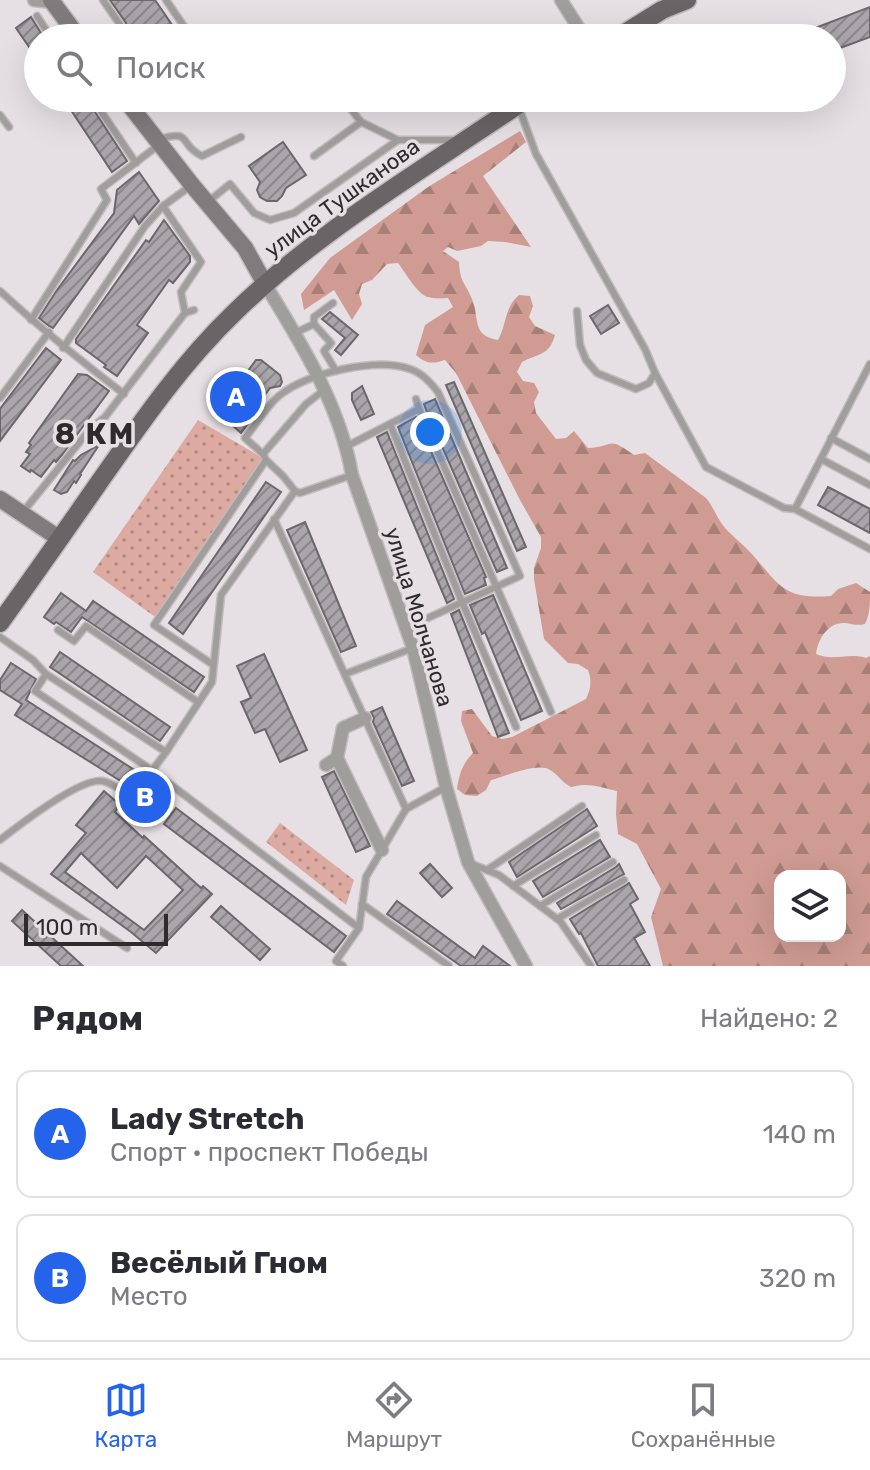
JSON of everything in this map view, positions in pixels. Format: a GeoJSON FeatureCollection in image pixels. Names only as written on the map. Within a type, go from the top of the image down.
{"type":"FeatureCollection","features":[{"type":"Feature","properties":{"kind":"main road"},"geometry":{"type":"LineString","coordinates":[[635,24],[660,5],[687,0]]}},
{"type":"Feature","properties":{"kind":"main road","name":"улица Тушканова"},"geometry":{"type":"LineString","coordinates":[[0,623],[166,388],[201,346],[265,284],[341,225],[506,112]]}},
{"type":"Feature","properties":{"kind":"street"},"geometry":{"type":"LineString","coordinates":[[34,0],[55,2],[70,24]]}},
{"type":"Feature","properties":{"kind":"street"},"geometry":{"type":"LineString","coordinates":[[561,0],[576,24]]}},
{"type":"Feature","properties":{"kind":"street"},"geometry":{"type":"LineString","coordinates":[[140,112],[158,142],[245,248],[265,284]]}},
{"type":"Feature","properties":{"kind":"street","name":"улица Молчанова"},"geometry":{"type":"LineString","coordinates":[[265,284],[317,375],[347,446],[352,475],[413,648],[446,787],[468,862],[526,966]]}},
{"type":"Feature","properties":{"kind":"street"},"geometry":{"type":"LineString","coordinates":[[0,499],[60,539]]}},
{"type":"Feature","properties":{"kind":"street"},"geometry":{"type":"LineString","coordinates":[[365,718],[343,728],[332,762],[382,850]]}},
{"type":"Feature","properties":{"kind":"lane"},"geometry":{"type":"LineString","coordinates":[[103,0],[120,24]]}},
{"type":"Feature","properties":{"kind":"lane"},"geometry":{"type":"LineString","coordinates":[[166,0],[182,24]]}},
{"type":"Feature","properties":{"kind":"lane"},"geometry":{"type":"LineString","coordinates":[[37,16],[42,24]]}},
{"type":"Feature","properties":{"kind":"lane"},"geometry":{"type":"LineString","coordinates":[[101,112],[136,163]]}},
{"type":"Feature","properties":{"kind":"lane"},"geometry":{"type":"LineString","coordinates":[[353,112],[361,122],[398,140],[463,140]]}},
{"type":"Feature","properties":{"kind":"lane"},"geometry":{"type":"LineString","coordinates":[[523,112],[536,154],[645,349],[706,467],[870,549]]}},
{"type":"Feature","properties":{"kind":"lane"},"geometry":{"type":"LineString","coordinates":[[0,115],[9,127]]}},
{"type":"Feature","properties":{"kind":"lane"},"geometry":{"type":"LineString","coordinates":[[314,156],[361,122]]}},
{"type":"Feature","properties":{"kind":"lane"},"geometry":{"type":"LineString","coordinates":[[31,320],[107,200],[101,189],[158,142],[176,134],[202,156],[241,137]]}},
{"type":"Feature","properties":{"kind":"lane"},"geometry":{"type":"LineString","coordinates":[[206,203],[230,184],[254,213],[270,220],[294,213],[398,140]]}},
{"type":"Feature","properties":{"kind":"lane"},"geometry":{"type":"LineString","coordinates":[[63,348],[145,226],[163,206],[192,185]]}},
{"type":"Feature","properties":{"kind":"lane"},"geometry":{"type":"LineString","coordinates":[[163,206],[201,262],[181,292],[185,313]]}},
{"type":"Feature","properties":{"kind":"lane"},"geometry":{"type":"LineString","coordinates":[[0,291],[49,332],[63,348],[124,394]]}},
{"type":"Feature","properties":{"kind":"lane"},"geometry":{"type":"LineString","coordinates":[[333,303],[314,317],[314,324],[331,343],[324,351],[336,371]]}},
{"type":"Feature","properties":{"kind":"lane"},"geometry":{"type":"LineString","coordinates":[[23,512],[91,428],[124,394],[185,313],[194,310]]}},
{"type":"Feature","properties":{"kind":"lane"},"geometry":{"type":"LineString","coordinates":[[577,311],[582,351],[597,373],[636,389],[649,383],[655,373]]}},
{"type":"Feature","properties":{"kind":"lane"},"geometry":{"type":"LineString","coordinates":[[295,333],[314,324]]}},
{"type":"Feature","properties":{"kind":"lane"},"geometry":{"type":"LineString","coordinates":[[0,398],[49,332]]}},
{"type":"Feature","properties":{"kind":"lane"},"geometry":{"type":"LineString","coordinates":[[352,475],[300,493],[245,438],[279,395],[317,375],[386,364],[421,375],[438,392],[520,576],[406,628]]}},
{"type":"Feature","properties":{"kind":"lane"},"geometry":{"type":"LineString","coordinates":[[795,509],[870,364]]}},
{"type":"Feature","properties":{"kind":"lane"},"geometry":{"type":"LineString","coordinates":[[212,664],[154,625],[264,457],[306,404],[324,390]]}},
{"type":"Feature","properties":{"kind":"lane"},"geometry":{"type":"LineString","coordinates":[[416,399],[551,712]]}},
{"type":"Feature","properties":{"kind":"lane"},"geometry":{"type":"LineString","coordinates":[[347,446],[419,409]]}},
{"type":"Feature","properties":{"kind":"lane"},"geometry":{"type":"LineString","coordinates":[[390,424],[516,727]]}},
{"type":"Feature","properties":{"kind":"lane"},"geometry":{"type":"LineString","coordinates":[[831,438],[870,459]]}},
{"type":"Feature","properties":{"kind":"lane"},"geometry":{"type":"LineString","coordinates":[[821,459],[870,485]]}},
{"type":"Feature","properties":{"kind":"lane"},"geometry":{"type":"LineString","coordinates":[[0,840],[50,802],[91,783],[101,781],[127,794],[136,792],[212,682],[221,595],[295,491]]}},
{"type":"Feature","properties":{"kind":"lane"},"geometry":{"type":"LineString","coordinates":[[274,519],[406,809]]}},
{"type":"Feature","properties":{"kind":"lane"},"geometry":{"type":"LineString","coordinates":[[58,630],[74,641],[86,626],[198,702]]}},
{"type":"Feature","properties":{"kind":"lane"},"geometry":{"type":"LineString","coordinates":[[0,637],[33,660],[46,674],[166,752]]}},
{"type":"Feature","properties":{"kind":"lane"},"geometry":{"type":"LineString","coordinates":[[345,674],[413,648]]}},
{"type":"Feature","properties":{"kind":"lane"},"geometry":{"type":"LineString","coordinates":[[46,674],[35,691],[153,771],[359,928]]}},
{"type":"Feature","properties":{"kind":"lane"},"geometry":{"type":"LineString","coordinates":[[343,966],[336,961],[359,928],[366,877],[406,809],[446,787]]}},
{"type":"Feature","properties":{"kind":"lane"},"geometry":{"type":"LineString","coordinates":[[487,870],[582,806]]}},
{"type":"Feature","properties":{"kind":"lane"},"geometry":{"type":"LineString","coordinates":[[513,886],[596,835]]}},
{"type":"Feature","properties":{"kind":"lane"},"geometry":{"type":"LineString","coordinates":[[468,862],[499,875],[557,919],[591,966]]}},
{"type":"Feature","properties":{"kind":"lane"},"geometry":{"type":"LineString","coordinates":[[540,906],[613,862]]}},
{"type":"Feature","properties":{"kind":"lane"},"geometry":{"type":"LineString","coordinates":[[0,866],[127,948]]}},
{"type":"Feature","properties":{"kind":"lane"},"geometry":{"type":"LineString","coordinates":[[557,919],[624,880]]}},
{"type":"Feature","properties":{"kind":"lane"},"geometry":{"type":"LineString","coordinates":[[362,904],[449,966]]}},
{"type":"Feature","properties":{"kind":"green space"},"geometry":{"type":"Polygon","coordinates":[[[520,131],[526,142],[483,176],[531,247],[488,241],[481,246],[457,251],[448,247],[443,251],[459,262],[478,325],[484,335],[498,340],[508,311],[519,295],[530,296],[533,306],[529,317],[535,326],[555,335],[543,353],[522,362],[517,372],[523,381],[534,383],[539,392],[534,402],[536,413],[556,439],[566,438],[574,431],[588,448],[615,444],[634,455],[645,453],[706,498],[725,528],[782,587],[791,592],[814,597],[831,596],[838,589],[856,583],[870,592],[865,624],[839,623],[829,628],[816,654],[829,657],[870,656],[870,966],[663,966],[651,917],[661,889],[637,844],[618,834],[617,791],[589,785],[571,787],[545,768],[522,770],[491,780],[486,790],[477,796],[465,795],[457,789],[462,769],[473,753],[461,721],[462,711],[472,709],[492,736],[502,739],[512,737],[586,699],[590,688],[588,670],[568,663],[544,639],[534,579],[541,537],[456,373],[445,360],[429,362],[416,355],[425,325],[453,307],[448,298],[424,295],[398,263],[387,264],[372,280],[362,284],[359,294],[362,304],[352,320],[334,290],[304,310],[301,294],[330,258],[428,187],[520,131]]]}},
{"type":"Feature","properties":{"kind":"shaded area"},"geometry":{"type":"Polygon","coordinates":[[[198,420],[266,460],[158,619],[93,572],[198,420]]]}},
{"type":"Feature","properties":{"kind":"shaded area"},"geometry":{"type":"Polygon","coordinates":[[[280,823],[354,880],[346,905],[266,842],[280,823]]]}},
{"type":"Feature","properties":{"kind":"building"},"geometry":{"type":"Polygon","coordinates":[[[110,0],[155,0],[171,24],[126,24],[110,0]]]}},
{"type":"Feature","properties":{"kind":"building"},"geometry":{"type":"Polygon","coordinates":[[[870,7],[870,37],[846,46],[846,24],[826,24],[870,7]]]}},
{"type":"Feature","properties":{"kind":"building"},"geometry":{"type":"Polygon","coordinates":[[[31,17],[35,24],[24,24],[24,40],[16,28],[31,17]]]}},
{"type":"Feature","properties":{"kind":"building"},"geometry":{"type":"Polygon","coordinates":[[[72,112],[95,112],[127,161],[112,172],[72,112]]]}},
{"type":"Feature","properties":{"kind":"building"},"geometry":{"type":"Polygon","coordinates":[[[283,142],[306,175],[286,188],[277,201],[267,201],[260,197],[257,190],[260,182],[249,166],[283,142]]]}},
{"type":"Feature","properties":{"kind":"building"},"geometry":{"type":"Polygon","coordinates":[[[139,172],[159,201],[139,224],[134,216],[53,328],[49,326],[39,318],[114,213],[117,190],[139,172]]]}},
{"type":"Feature","properties":{"kind":"building"},"geometry":{"type":"Polygon","coordinates":[[[164,220],[190,256],[190,262],[173,283],[169,280],[137,325],[148,333],[117,376],[76,343],[76,339],[146,240],[149,242],[164,220]]]}},
{"type":"Feature","properties":{"kind":"building"},"geometry":{"type":"Polygon","coordinates":[[[608,305],[619,323],[601,334],[590,316],[608,305]]]}},
{"type":"Feature","properties":{"kind":"building"},"geometry":{"type":"Polygon","coordinates":[[[330,312],[358,335],[341,355],[335,350],[345,338],[322,319],[330,312]]]}},
{"type":"Feature","properties":{"kind":"building"},"geometry":{"type":"Polygon","coordinates":[[[46,348],[61,360],[0,441],[0,409],[46,348]]]}},
{"type":"Feature","properties":{"kind":"building"},"geometry":{"type":"Polygon","coordinates":[[[256,360],[261,360],[280,375],[282,382],[280,386],[270,388],[241,433],[230,423],[222,421],[220,411],[256,360]]]}},
{"type":"Feature","properties":{"kind":"building"},"geometry":{"type":"Polygon","coordinates":[[[78,374],[87,375],[109,391],[62,455],[41,477],[21,466],[30,454],[26,452],[31,445],[29,443],[78,374]]]}},
{"type":"Feature","properties":{"kind":"building"},"geometry":{"type":"Polygon","coordinates":[[[454,382],[526,547],[517,551],[446,385],[454,382]]]}},
{"type":"Feature","properties":{"kind":"building"},"geometry":{"type":"Polygon","coordinates":[[[362,386],[374,414],[361,420],[352,393],[362,386]]]}},
{"type":"Feature","properties":{"kind":"building"},"geometry":{"type":"Polygon","coordinates":[[[435,399],[507,568],[497,572],[424,404],[435,399]]]}},
{"type":"Feature","properties":{"kind":"building"},"geometry":{"type":"Polygon","coordinates":[[[416,417],[486,577],[486,585],[465,594],[398,427],[416,417]]]}},
{"type":"Feature","properties":{"kind":"building"},"geometry":{"type":"Polygon","coordinates":[[[387,432],[454,599],[447,603],[377,437],[387,432]]]}},
{"type":"Feature","properties":{"kind":"building"},"geometry":{"type":"Polygon","coordinates":[[[99,445],[67,492],[61,494],[54,490],[73,460],[99,445]]]}},
{"type":"Feature","properties":{"kind":"building"},"geometry":{"type":"Polygon","coordinates":[[[266,482],[281,492],[183,634],[169,623],[266,482]]]}},
{"type":"Feature","properties":{"kind":"building"},"geometry":{"type":"Polygon","coordinates":[[[828,487],[870,509],[870,533],[818,505],[828,487]]]}},
{"type":"Feature","properties":{"kind":"building"},"geometry":{"type":"Polygon","coordinates":[[[305,522],[356,646],[341,652],[287,530],[305,522]]]}},
{"type":"Feature","properties":{"kind":"building"},"geometry":{"type":"Polygon","coordinates":[[[61,593],[86,611],[93,601],[204,677],[194,692],[82,617],[71,632],[56,622],[54,624],[44,617],[61,593]]]}},
{"type":"Feature","properties":{"kind":"building"},"geometry":{"type":"Polygon","coordinates":[[[493,595],[542,711],[521,720],[485,632],[482,634],[470,605],[493,595]]]}},
{"type":"Feature","properties":{"kind":"building"},"geometry":{"type":"Polygon","coordinates":[[[459,610],[509,733],[498,737],[451,614],[459,610]]]}},
{"type":"Feature","properties":{"kind":"building"},"geometry":{"type":"Polygon","coordinates":[[[60,652],[170,727],[160,741],[50,667],[60,652]]]}},
{"type":"Feature","properties":{"kind":"building"},"geometry":{"type":"Polygon","coordinates":[[[264,654],[307,750],[280,762],[265,729],[255,733],[241,702],[251,698],[237,666],[264,654]]]}},
{"type":"Feature","properties":{"kind":"building"},"geometry":{"type":"Polygon","coordinates":[[[11,663],[36,679],[26,700],[136,771],[127,785],[15,715],[22,704],[0,690],[0,680],[11,663]]]}},
{"type":"Feature","properties":{"kind":"building"},"geometry":{"type":"Polygon","coordinates":[[[382,707],[414,781],[402,786],[373,722],[371,712],[382,707]]]}},
{"type":"Feature","properties":{"kind":"building"},"geometry":{"type":"Polygon","coordinates":[[[334,771],[370,846],[356,852],[322,777],[334,771]]]}},
{"type":"Feature","properties":{"kind":"building"},"geometry":{"type":"Polygon","coordinates":[[[104,791],[120,805],[115,812],[201,888],[203,886],[212,894],[156,953],[51,874],[86,833],[76,825],[104,791]],[[81,853],[65,872],[144,930],[183,890],[146,856],[117,888],[81,853]]]}},
{"type":"Feature","properties":{"kind":"building"},"geometry":{"type":"Polygon","coordinates":[[[176,808],[346,936],[334,952],[164,824],[176,808]]]}},
{"type":"Feature","properties":{"kind":"building"},"geometry":{"type":"Polygon","coordinates":[[[587,809],[597,826],[517,877],[509,862],[587,809]]]}},
{"type":"Feature","properties":{"kind":"building"},"geometry":{"type":"Polygon","coordinates":[[[600,840],[610,857],[543,897],[533,881],[600,840]]]}},
{"type":"Feature","properties":{"kind":"building"},"geometry":{"type":"Polygon","coordinates":[[[430,864],[452,888],[442,897],[420,873],[430,864]]]}},
{"type":"Feature","properties":{"kind":"building"},"geometry":{"type":"Polygon","coordinates":[[[619,864],[624,874],[561,909],[557,903],[619,864]]]}},
{"type":"Feature","properties":{"kind":"building"},"geometry":{"type":"Polygon","coordinates":[[[629,883],[638,899],[630,904],[645,932],[634,938],[650,966],[598,966],[570,919],[629,883]]]}},
{"type":"Feature","properties":{"kind":"building"},"geometry":{"type":"Polygon","coordinates":[[[397,901],[475,958],[483,946],[510,966],[461,966],[387,914],[397,901]]]}},
{"type":"Feature","properties":{"kind":"building"},"geometry":{"type":"Polygon","coordinates":[[[221,906],[270,949],[260,960],[211,917],[221,906]]]}},
{"type":"Feature","properties":{"kind":"building"},"geometry":{"type":"Polygon","coordinates":[[[22,910],[83,966],[61,966],[12,921],[22,910]]]}},
{"type":"Feature","properties":{"kind":"place","name":"Lady Stretch"},"geometry":{"type":"Point","coordinates":[236,397]}},
{"type":"Feature","properties":{"kind":"place","name":"Весёлый Гном"},"geometry":{"type":"Point","coordinates":[145,797]}},
{"type":"Feature","properties":{"kind":"district","name":"8 КМ"},"geometry":{"type":"Point","coordinates":[95,434]}}]}
